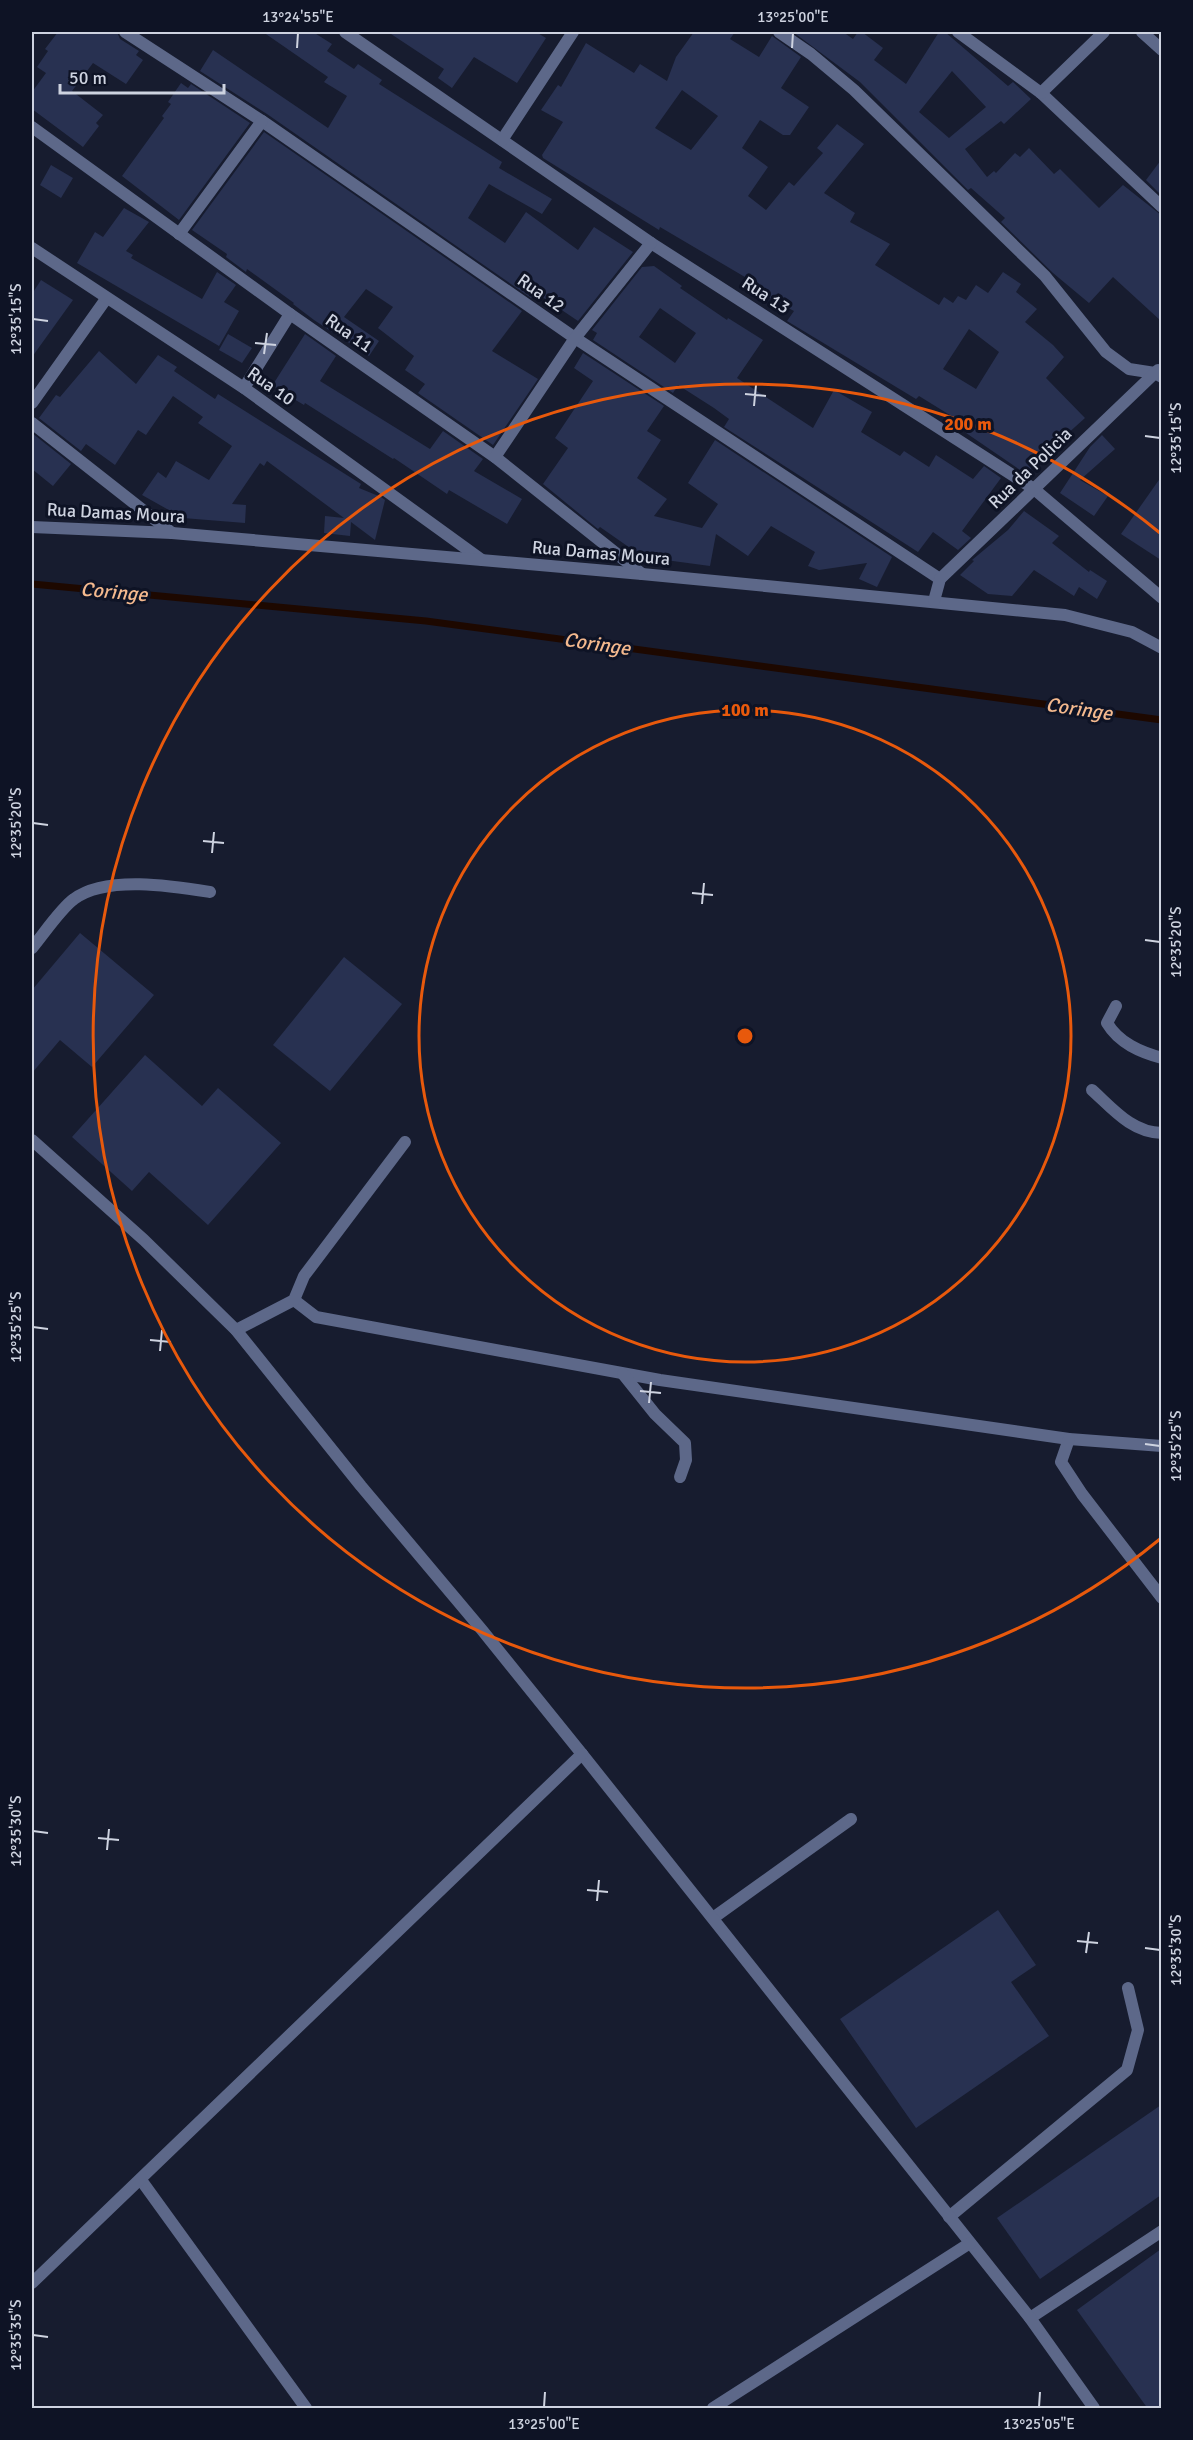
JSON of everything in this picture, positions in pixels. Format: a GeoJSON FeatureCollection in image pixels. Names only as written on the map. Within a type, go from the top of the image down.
{"type":"FeatureCollection","features":[{"type":"Feature","properties":{"kind":"street","name":"Rua 12"},"geometry":{"type":"LineString","coordinates":[[125,32],[262,121],[575,338],[940,579]]}},
{"type":"Feature","properties":{"kind":"street","name":"Rua 13"},"geometry":{"type":"LineString","coordinates":[[345,32],[651,243],[1034,489],[1161,598]]}},
{"type":"Feature","properties":{"kind":"street"},"geometry":{"type":"LineString","coordinates":[[502,140],[573,32]]}},
{"type":"Feature","properties":{"kind":"street"},"geometry":{"type":"LineString","coordinates":[[779,32],[811,54],[854,90],[1045,276],[1106,352],[1129,369],[1159,372]]}},
{"type":"Feature","properties":{"kind":"street"},"geometry":{"type":"LineString","coordinates":[[958,32],[1041,93],[1161,207]]}},
{"type":"Feature","properties":{"kind":"street"},"geometry":{"type":"LineString","coordinates":[[1041,93],[1104,32]]}},
{"type":"Feature","properties":{"kind":"street"},"geometry":{"type":"LineString","coordinates":[[1142,32],[1161,50]]}},
{"type":"Feature","properties":{"kind":"street"},"geometry":{"type":"LineString","coordinates":[[179,234],[262,121]]}},
{"type":"Feature","properties":{"kind":"street","name":"Rua 11"},"geometry":{"type":"LineString","coordinates":[[32,127],[291,314],[495,457],[642,574]]}},
{"type":"Feature","properties":{"kind":"street"},"geometry":{"type":"LineString","coordinates":[[495,457],[575,338],[651,243]]}},
{"type":"Feature","properties":{"kind":"street","name":"Rua 10"},"geometry":{"type":"LineString","coordinates":[[32,248],[244,388],[484,561]]}},
{"type":"Feature","properties":{"kind":"street"},"geometry":{"type":"LineString","coordinates":[[32,402],[106,299]]}},
{"type":"Feature","properties":{"kind":"street"},"geometry":{"type":"LineString","coordinates":[[244,388],[291,314]]}},
{"type":"Feature","properties":{"kind":"street","name":"Rua da Policia"},"geometry":{"type":"LineString","coordinates":[[940,579],[1159,372]]}},
{"type":"Feature","properties":{"kind":"street"},"geometry":{"type":"LineString","coordinates":[[32,423],[172,533]]}},
{"type":"Feature","properties":{"kind":"street","name":"Rua Damas Moura"},"geometry":{"type":"LineString","coordinates":[[32,527],[172,533],[642,574],[1065,615],[1132,632],[1161,648]]}},
{"type":"Feature","properties":{"kind":"street"},"geometry":{"type":"LineString","coordinates":[[934,601],[940,579]]}},
{"type":"Feature","properties":{"kind":"street"},"geometry":{"type":"LineString","coordinates":[[32,948],[73,899],[96,888],[141,885],[210,892]]}},
{"type":"Feature","properties":{"kind":"street"},"geometry":{"type":"LineString","coordinates":[[1116,1006],[1107,1023],[1113,1033],[1140,1052],[1161,1058]]}},
{"type":"Feature","properties":{"kind":"street"},"geometry":{"type":"LineString","coordinates":[[1092,1090],[1131,1125],[1150,1133],[1161,1133]]}},
{"type":"Feature","properties":{"kind":"street"},"geometry":{"type":"LineString","coordinates":[[32,1140],[144,1240],[236,1330],[361,1486],[482,1630],[713,1918],[1030,2318],[1094,2409]]}},
{"type":"Feature","properties":{"kind":"street"},"geometry":{"type":"LineString","coordinates":[[236,1330],[294,1300],[304,1276],[405,1142]]}},
{"type":"Feature","properties":{"kind":"street"},"geometry":{"type":"LineString","coordinates":[[294,1300],[316,1317],[623,1374],[1069,1438],[1161,1446]]}},
{"type":"Feature","properties":{"kind":"street"},"geometry":{"type":"LineString","coordinates":[[623,1374],[655,1414],[685,1443],[686,1460],[680,1477]]}},
{"type":"Feature","properties":{"kind":"street"},"geometry":{"type":"LineString","coordinates":[[1069,1438],[1061,1462],[1082,1494],[1161,1598]]}},
{"type":"Feature","properties":{"kind":"street"},"geometry":{"type":"LineString","coordinates":[[32,2283],[582,1754]]}},
{"type":"Feature","properties":{"kind":"street"},"geometry":{"type":"LineString","coordinates":[[713,1918],[851,1819]]}},
{"type":"Feature","properties":{"kind":"street"},"geometry":{"type":"LineString","coordinates":[[949,2217],[1127,2070],[1138,2030],[1128,1988]]}},
{"type":"Feature","properties":{"kind":"street"},"geometry":{"type":"LineString","coordinates":[[141,2180],[306,2409]]}},
{"type":"Feature","properties":{"kind":"street"},"geometry":{"type":"LineString","coordinates":[[1030,2318],[1161,2232]]}},
{"type":"Feature","properties":{"kind":"street"},"geometry":{"type":"LineString","coordinates":[[713,2409],[970,2243]]}},
{"type":"Feature","properties":{"kind":"building"},"geometry":{"type":"Polygon","coordinates":[[[58,32],[117,32],[120,39],[139,51],[136,55],[143,60],[126,84],[93,63],[72,91],[103,115],[96,123],[99,126],[83,147],[32,109],[32,92],[46,73],[37,67],[48,51],[45,49],[58,32]]]}},
{"type":"Feature","properties":{"kind":"building"},"geometry":{"type":"Polygon","coordinates":[[[263,32],[313,32],[332,44],[327,51],[354,69],[358,64],[382,80],[379,84],[502,162],[499,168],[552,199],[542,214],[489,184],[468,218],[505,243],[526,212],[578,250],[594,227],[633,252],[578,321],[535,292],[531,298],[267,114],[200,71],[213,50],[328,128],[347,96],[324,82],[328,77],[263,32]]]}},
{"type":"Feature","properties":{"kind":"building"},"geometry":{"type":"Polygon","coordinates":[[[388,32],[536,32],[546,38],[517,83],[474,57],[452,88],[438,78],[444,69],[388,32]]]}},
{"type":"Feature","properties":{"kind":"building"},"geometry":{"type":"Polygon","coordinates":[[[694,32],[735,32],[730,39],[759,57],[772,36],[801,57],[781,88],[809,107],[790,135],[783,135],[760,120],[742,148],[768,167],[748,196],[766,210],[789,182],[794,186],[823,153],[817,148],[837,124],[864,144],[824,193],[855,213],[850,222],[890,244],[875,265],[939,305],[944,297],[953,303],[958,296],[966,300],[976,285],[988,293],[1003,272],[1021,284],[1016,292],[1037,309],[1025,322],[1064,357],[1046,378],[1085,418],[1055,443],[1026,474],[950,422],[953,417],[919,396],[916,399],[787,321],[794,311],[747,286],[750,280],[660,227],[659,230],[543,158],[542,155],[563,122],[541,110],[558,85],[561,87],[586,43],[634,73],[640,64],[667,81],[676,57],[694,32]],[[682,90],[655,128],[691,150],[718,116],[682,90]],[[969,329],[943,369],[976,389],[999,352],[969,329]]]}},
{"type":"Feature","properties":{"kind":"building"},"geometry":{"type":"Polygon","coordinates":[[[793,32],[843,32],[853,39],[858,32],[862,32],[883,48],[874,60],[906,84],[939,32],[945,32],[1008,86],[1013,82],[1031,99],[1004,124],[1001,121],[965,149],[987,177],[994,171],[996,173],[1015,153],[1020,157],[1029,148],[1054,174],[1060,169],[1099,208],[1123,185],[1161,215],[1161,321],[1113,277],[1089,303],[1053,273],[1001,222],[1005,218],[971,188],[968,190],[860,82],[793,32]],[[952,71],[919,112],[949,138],[986,107],[952,71]]]}},
{"type":"Feature","properties":{"kind":"building"},"geometry":{"type":"Polygon","coordinates":[[[181,83],[188,88],[191,84],[250,123],[179,220],[122,176],[164,118],[162,116],[171,104],[168,102],[181,83]]]}},
{"type":"Feature","properties":{"kind":"building"},"geometry":{"type":"Polygon","coordinates":[[[264,132],[522,311],[492,351],[538,379],[493,445],[418,393],[425,384],[405,370],[414,356],[378,328],[393,307],[366,289],[344,317],[379,341],[369,356],[314,320],[247,269],[246,272],[226,257],[227,254],[192,230],[264,132]]]}},
{"type":"Feature","properties":{"kind":"building"},"geometry":{"type":"Polygon","coordinates":[[[1161,160],[1161,195],[1146,180],[1161,160]]]}},
{"type":"Feature","properties":{"kind":"building"},"geometry":{"type":"Polygon","coordinates":[[[51,165],[73,178],[61,198],[40,185],[51,165]]]}},
{"type":"Feature","properties":{"kind":"building"},"geometry":{"type":"Polygon","coordinates":[[[124,208],[149,222],[126,251],[133,255],[131,258],[202,299],[217,272],[236,285],[224,302],[239,311],[219,346],[77,263],[95,232],[103,237],[124,208]]]}},
{"type":"Feature","properties":{"kind":"building"},"geometry":{"type":"Polygon","coordinates":[[[654,266],[682,286],[680,288],[727,320],[728,318],[763,340],[737,378],[813,428],[834,390],[872,412],[861,432],[900,456],[904,451],[929,467],[936,455],[973,479],[984,466],[1001,478],[962,531],[971,538],[958,550],[933,532],[918,552],[724,427],[729,419],[714,408],[678,385],[673,393],[593,340],[597,333],[592,330],[642,267],[654,266]],[[660,308],[639,337],[675,363],[696,333],[660,308]]]}},
{"type":"Feature","properties":{"kind":"building"},"geometry":{"type":"Polygon","coordinates":[[[41,280],[73,300],[32,357],[32,294],[41,280]]]}},
{"type":"Feature","properties":{"kind":"building"},"geometry":{"type":"Polygon","coordinates":[[[228,334],[252,348],[242,363],[219,350],[228,334]]]}},
{"type":"Feature","properties":{"kind":"building"},"geometry":{"type":"Polygon","coordinates":[[[305,334],[336,356],[320,381],[430,449],[443,431],[483,459],[474,471],[522,499],[507,524],[449,490],[447,494],[305,403],[304,405],[272,386],[305,334]]]}},
{"type":"Feature","properties":{"kind":"building"},"geometry":{"type":"Polygon","coordinates":[[[99,351],[136,384],[158,355],[177,367],[174,371],[215,399],[218,394],[361,484],[359,488],[381,497],[385,500],[375,540],[351,522],[350,536],[324,533],[325,516],[344,518],[267,461],[264,466],[260,463],[232,504],[246,505],[245,523],[183,518],[142,495],[158,472],[166,478],[176,461],[209,480],[232,446],[198,423],[203,417],[173,396],[146,435],[138,430],[115,465],[86,444],[81,451],[39,418],[56,395],[60,397],[99,351]]]}},
{"type":"Feature","properties":{"kind":"building"},"geometry":{"type":"Polygon","coordinates":[[[583,353],[664,406],[647,431],[661,440],[637,478],[667,499],[654,516],[702,528],[718,504],[688,483],[715,440],[892,557],[877,587],[859,579],[867,563],[819,570],[808,566],[815,552],[771,526],[748,556],[716,534],[710,566],[643,557],[600,527],[598,529],[543,484],[568,448],[555,438],[593,381],[574,368],[583,353]]]}},
{"type":"Feature","properties":{"kind":"building"},"geometry":{"type":"Polygon","coordinates":[[[32,433],[71,464],[53,486],[32,469],[32,433]]]}},
{"type":"Feature","properties":{"kind":"building"},"geometry":{"type":"Polygon","coordinates":[[[1102,435],[1115,449],[1080,480],[1108,496],[1094,516],[1060,493],[1090,447],[1102,435]]]}},
{"type":"Feature","properties":{"kind":"building"},"geometry":{"type":"Polygon","coordinates":[[[1161,477],[1161,560],[1121,534],[1161,477]]]}},
{"type":"Feature","properties":{"kind":"building"},"geometry":{"type":"Polygon","coordinates":[[[1024,511],[1059,536],[1052,543],[1089,572],[1090,570],[1107,581],[1097,599],[1079,587],[1074,596],[1034,570],[1012,596],[988,594],[960,575],[974,561],[972,560],[1008,530],[1024,511]]]}},
{"type":"Feature","properties":{"kind":"building"},"geometry":{"type":"Polygon","coordinates":[[[80,933],[154,995],[92,1067],[60,1040],[32,1073],[32,990],[80,933]]]}},
{"type":"Feature","properties":{"kind":"building"},"geometry":{"type":"Polygon","coordinates":[[[344,957],[402,1004],[330,1091],[273,1045],[344,957]]]}},
{"type":"Feature","properties":{"kind":"building"},"geometry":{"type":"Polygon","coordinates":[[[145,1055],[202,1106],[218,1088],[281,1143],[208,1225],[149,1172],[132,1191],[72,1137],[145,1055]]]}},
{"type":"Feature","properties":{"kind":"building"},"geometry":{"type":"Polygon","coordinates":[[[998,1910],[1036,1965],[1011,1982],[1049,2036],[916,2128],[840,2019],[998,1910]]]}},
{"type":"Feature","properties":{"kind":"building"},"geometry":{"type":"Polygon","coordinates":[[[1161,2105],[1161,2195],[1040,2279],[997,2218],[1161,2105]]]}},
{"type":"Feature","properties":{"kind":"building"},"geometry":{"type":"Polygon","coordinates":[[[1161,2249],[1161,2409],[1148,2409],[1077,2310],[1161,2249]]]}},
{"type":"Feature","properties":{"kind":"waterway","name":"Coringe"},"geometry":{"type":"LineString","coordinates":[[32,584],[426,621],[1162,720]]}}]}
